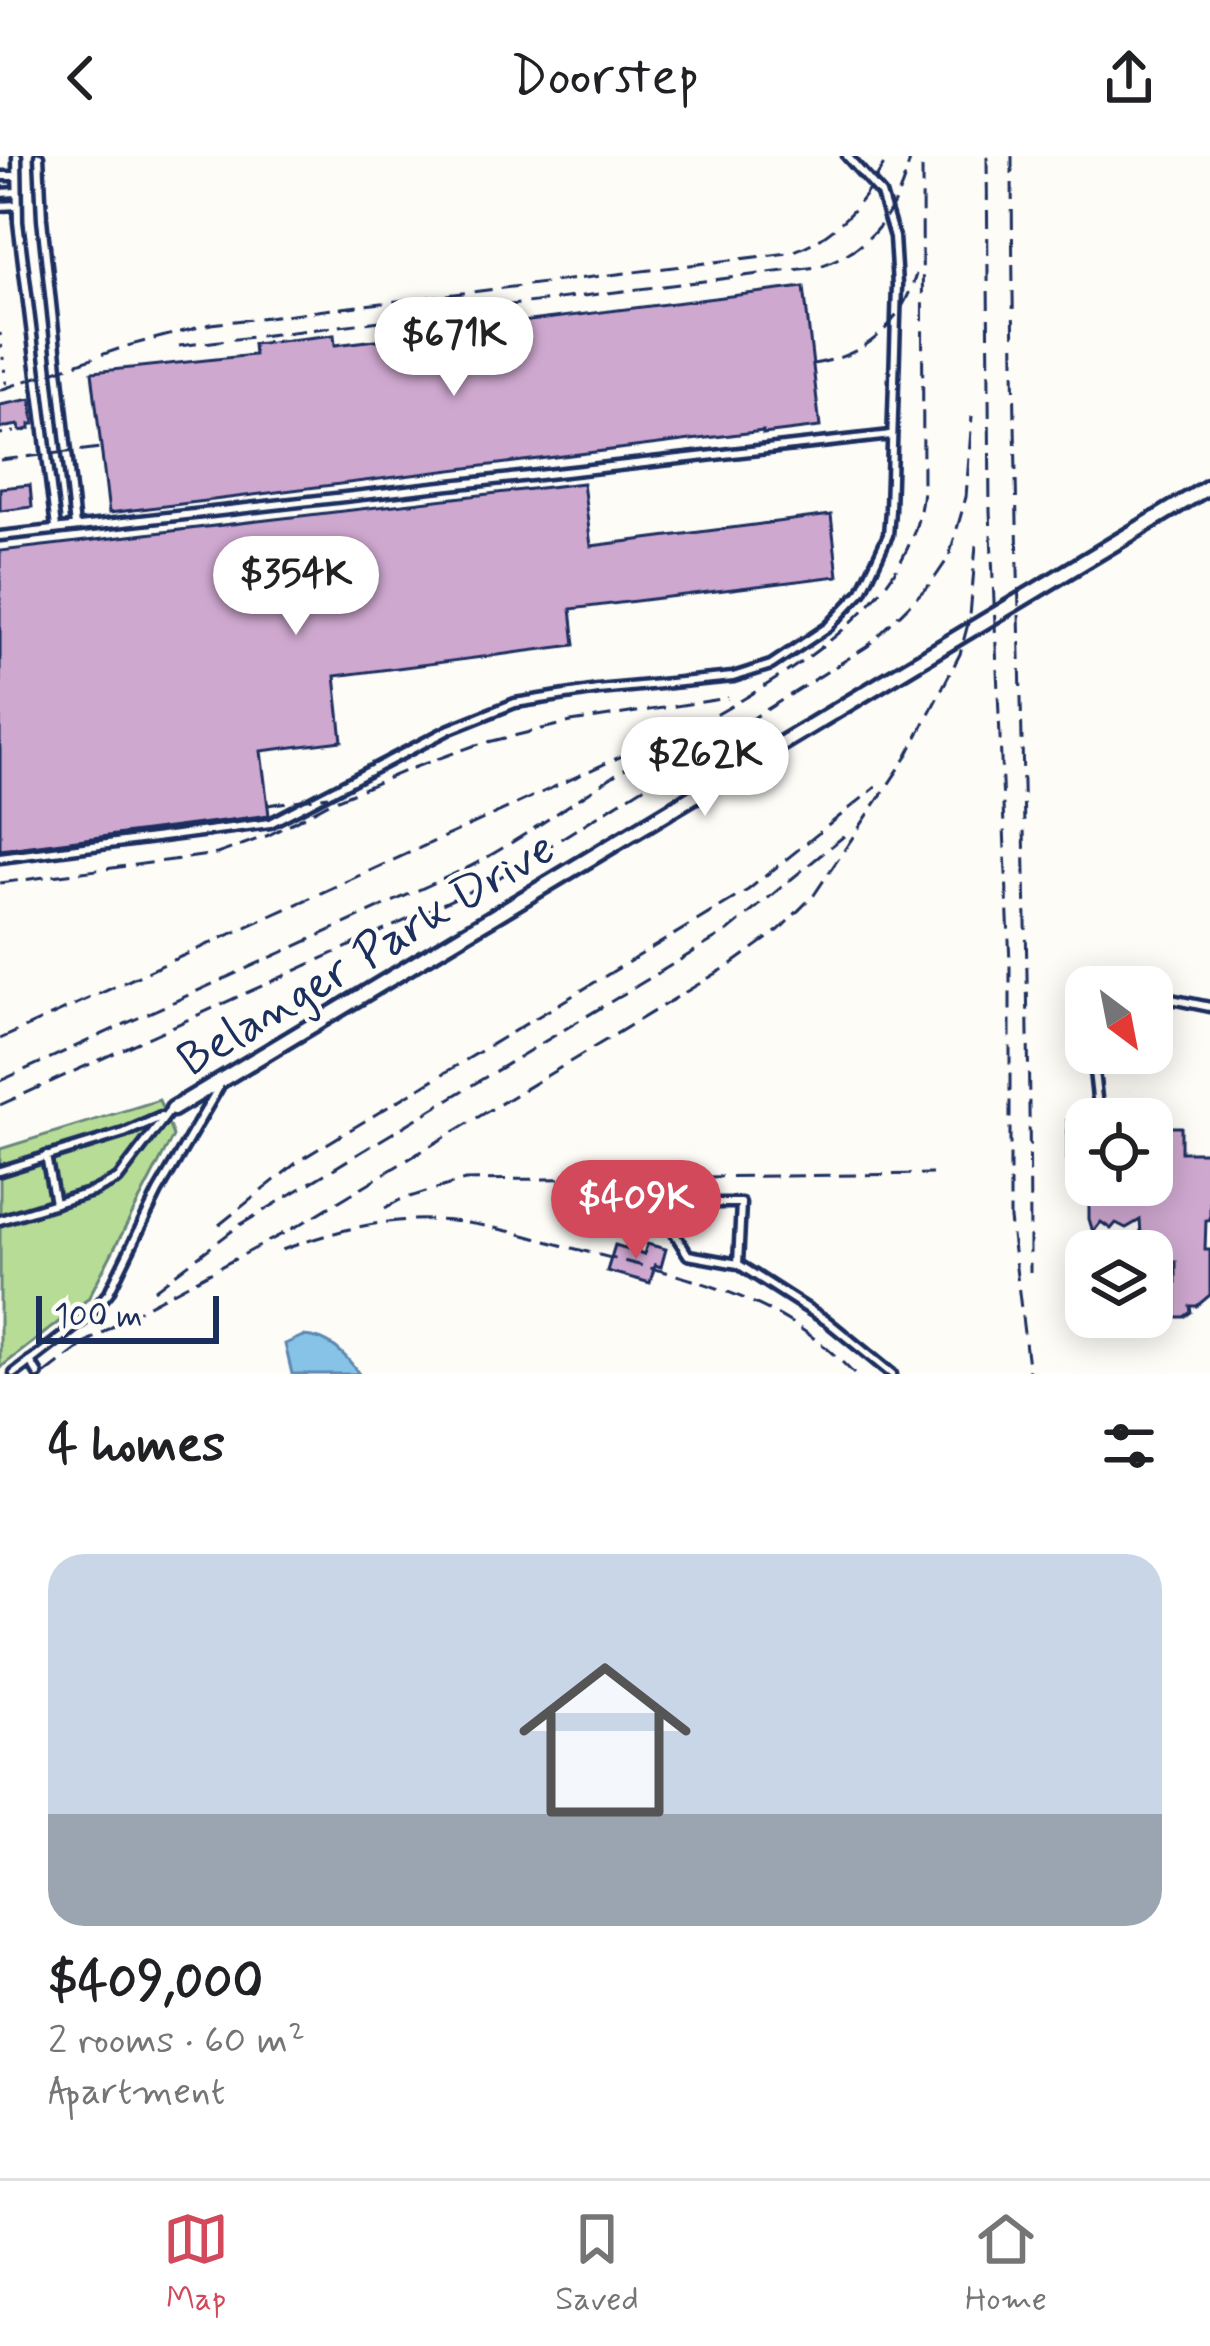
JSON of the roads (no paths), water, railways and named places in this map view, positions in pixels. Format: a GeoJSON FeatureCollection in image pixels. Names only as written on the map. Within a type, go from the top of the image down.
{"type":"FeatureCollection","features":[{"type":"Feature","properties":{"kind":"street","name":"Belanger Park Drive"},"geometry":{"type":"LineString","coordinates":[[171,1111],[1210,486]]}},
{"type":"Feature","properties":{"kind":"lane"},"geometry":{"type":"LineString","coordinates":[[17,156],[17,206],[56,529]]}},
{"type":"Feature","properties":{"kind":"lane"},"geometry":{"type":"LineString","coordinates":[[39,156],[75,527]]}},
{"type":"Feature","properties":{"kind":"lane"},"geometry":{"type":"LineString","coordinates":[[0,858],[270,823],[450,729],[515,703],[733,677],[771,665],[828,627],[862,591],[888,535],[897,285],[894,236],[881,194],[847,156]]}},
{"type":"Feature","properties":{"kind":"lane"},"geometry":{"type":"LineString","coordinates":[[0,176],[16,176]]}},
{"type":"Feature","properties":{"kind":"lane"},"geometry":{"type":"LineString","coordinates":[[0,193],[16,192]]}},
{"type":"Feature","properties":{"kind":"lane"},"geometry":{"type":"LineString","coordinates":[[0,206],[17,206]]}},
{"type":"Feature","properties":{"kind":"lane"},"geometry":{"type":"LineString","coordinates":[[0,536],[891,435]]}},
{"type":"Feature","properties":{"kind":"lane"},"geometry":{"type":"LineString","coordinates":[[1173,999],[1210,1007]]}},
{"type":"Feature","properties":{"kind":"lane"},"geometry":{"type":"LineString","coordinates":[[14,1374],[90,1315],[110,1292],[158,1192],[224,1078]]}},
{"type":"Feature","properties":{"kind":"lane"},"geometry":{"type":"LineString","coordinates":[[0,1171],[124,1133],[171,1111]]}},
{"type":"Feature","properties":{"kind":"lane"},"geometry":{"type":"LineString","coordinates":[[0,1220],[118,1179],[171,1111]]}},
{"type":"Feature","properties":{"kind":"lane"},"geometry":{"type":"LineString","coordinates":[[46,1156],[55,1203]]}},
{"type":"Feature","properties":{"kind":"lane"},"geometry":{"type":"LineString","coordinates":[[738,1264],[741,1204],[683,1203],[668,1223],[688,1255],[738,1264],[826,1321],[892,1374]]}},
{"type":"Feature","properties":{"kind":"lane"},"geometry":{"type":"LineString","coordinates":[[30,1361],[38,1374]]}},
{"type":"Feature","properties":{"kind":"water"},"geometry":{"type":"Polygon","coordinates":[[[303,1336],[336,1348],[359,1374],[292,1374],[285,1344],[303,1336]]]}},
{"type":"Feature","properties":{"kind":"railway"},"geometry":{"type":"LineString","coordinates":[[0,390],[127,346],[211,324],[788,253],[821,238],[848,215],[888,156]]}},
{"type":"Feature","properties":{"kind":"railway"},"geometry":{"type":"LineString","coordinates":[[179,346],[817,267],[854,250],[880,225],[898,194],[911,156]]}},
{"type":"Feature","properties":{"kind":"railway"},"geometry":{"type":"LineString","coordinates":[[464,870],[768,684],[854,619],[888,581],[912,538],[923,489],[922,156]]}},
{"type":"Feature","properties":{"kind":"railway"},"geometry":{"type":"LineString","coordinates":[[987,156],[990,511],[1010,963],[1010,1219],[1029,1374]]}},
{"type":"Feature","properties":{"kind":"railway"},"geometry":{"type":"LineString","coordinates":[[1012,156],[1030,1272]]}},
{"type":"Feature","properties":{"kind":"railway"},"geometry":{"type":"LineString","coordinates":[[813,364],[849,354],[879,335],[901,308],[916,274]]}},
{"type":"Feature","properties":{"kind":"railway"},"geometry":{"type":"LineString","coordinates":[[0,1105],[497,879],[868,646],[932,582],[949,557],[966,497],[972,416]]}},
{"type":"Feature","properties":{"kind":"railway"},"geometry":{"type":"LineString","coordinates":[[0,460],[101,448]]}},
{"type":"Feature","properties":{"kind":"railway"},"geometry":{"type":"LineString","coordinates":[[79,1347],[301,1224],[732,964],[779,930],[814,895],[906,758],[960,654],[970,616],[976,545]]}},
{"type":"Feature","properties":{"kind":"railway"},"geometry":{"type":"LineString","coordinates":[[0,883],[217,854],[269,835],[407,770],[476,745],[571,722],[728,698]]}},
{"type":"Feature","properties":{"kind":"railway"},"geometry":{"type":"LineString","coordinates":[[0,1039],[622,756]]}},
{"type":"Feature","properties":{"kind":"railway"},"geometry":{"type":"LineString","coordinates":[[219,1225],[300,1160],[748,890],[876,787]]}},
{"type":"Feature","properties":{"kind":"railway"},"geometry":{"type":"LineString","coordinates":[[268,805],[328,796]]}},
{"type":"Feature","properties":{"kind":"railway"},"geometry":{"type":"LineString","coordinates":[[154,1290],[240,1225],[728,931],[844,836]]}},
{"type":"Feature","properties":{"kind":"railway"},"geometry":{"type":"LineString","coordinates":[[0,1081],[480,862]]}},
{"type":"Feature","properties":{"kind":"railway"},"geometry":{"type":"LineString","coordinates":[[385,1208],[465,1180],[932,1174]]}},
{"type":"Feature","properties":{"kind":"railway"},"geometry":{"type":"LineString","coordinates":[[282,1250],[394,1221],[487,1226],[725,1291],[792,1323],[854,1374]]}},
{"type":"Feature","properties":{"kind":"railway"},"geometry":{"type":"LineString","coordinates":[[45,1374],[92,1338]]}}]}
